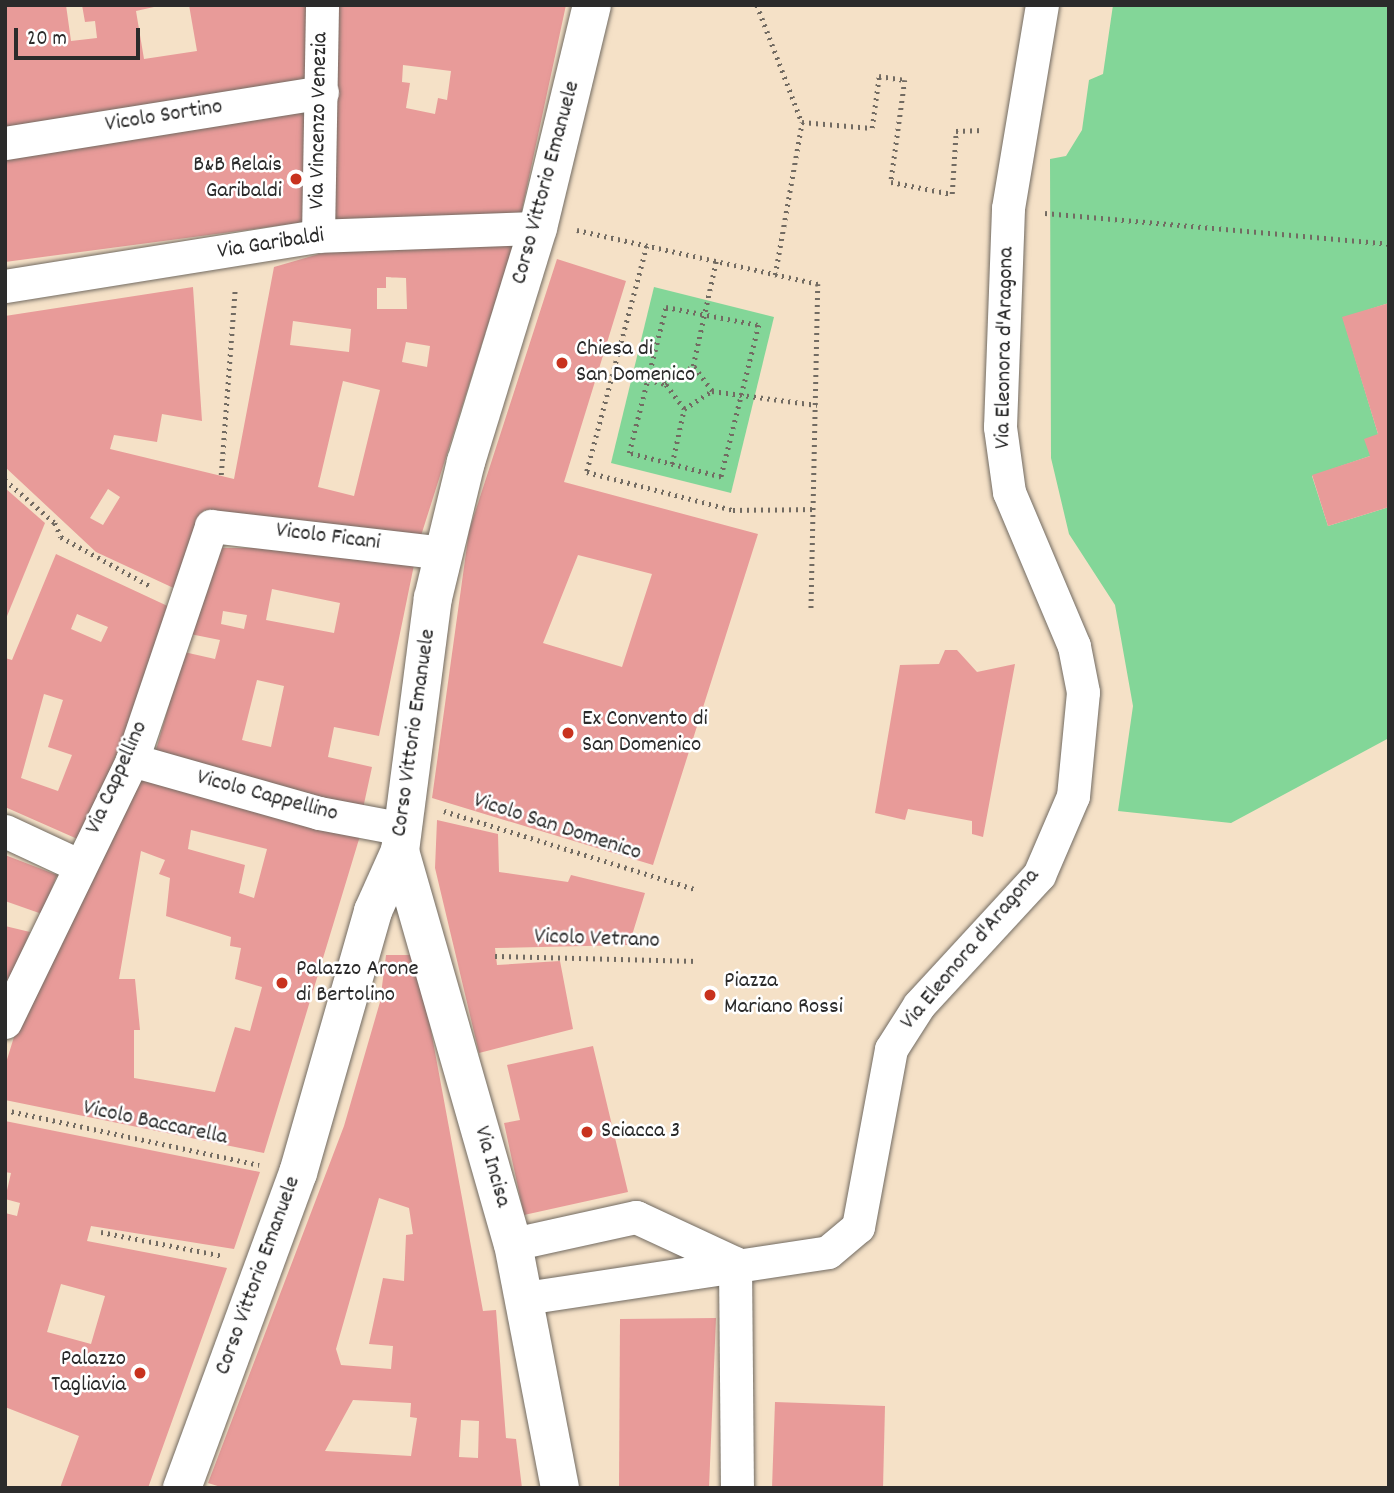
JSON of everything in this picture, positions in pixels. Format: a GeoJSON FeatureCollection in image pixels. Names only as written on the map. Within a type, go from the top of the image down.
{"type":"FeatureCollection","features":[{"type":"Feature","properties":{"kind":"street","name":"Via Vincenzo Venezia"},"geometry":{"type":"LineString","coordinates":[[318,236],[323,92],[322,5]]}},
{"type":"Feature","properties":{"kind":"street","name":"Corso Vittorio Emanuele"},"geometry":{"type":"LineString","coordinates":[[181,1488],[298,1173],[373,911],[404,828],[444,553],[538,228],[592,5]]}},
{"type":"Feature","properties":{"kind":"street","name":"Via Eleonora d'Aragona"},"geometry":{"type":"LineString","coordinates":[[735,1263],[828,1252],[858,1227],[867,1160],[891,1049],[919,1005],[1039,875],[1075,783],[1083,692],[1076,658],[1013,505],[1000,427],[1008,208],[1042,5]]}},
{"type":"Feature","properties":{"kind":"street","name":"Vicolo Sortino"},"geometry":{"type":"LineString","coordinates":[[5,143],[323,92]]}},
{"type":"Feature","properties":{"kind":"street","name":"Via Garibaldi"},"geometry":{"type":"LineString","coordinates":[[5,285],[318,236],[538,228]]}},
{"type":"Feature","properties":{"kind":"street","name":"Vicolo Ficani"},"geometry":{"type":"LineString","coordinates":[[211,526],[444,553]]}},
{"type":"Feature","properties":{"kind":"street","name":"Via Cappellino"},"geometry":{"type":"LineString","coordinates":[[5,1022],[78,865],[132,760],[211,526]]}},
{"type":"Feature","properties":{"kind":"street","name":"Vicolo Cappellino"},"geometry":{"type":"LineString","coordinates":[[132,760],[319,813],[404,828]]}},
{"type":"Feature","properties":{"kind":"street","name":"Via Incisa"},"geometry":{"type":"LineString","coordinates":[[404,828],[513,1244],[560,1488]]}},
{"type":"Feature","properties":{"kind":"street"},"geometry":{"type":"LineString","coordinates":[[5,831],[78,865]]}},
{"type":"Feature","properties":{"kind":"street"},"geometry":{"type":"LineString","coordinates":[[513,1244],[636,1217],[735,1263]]}},
{"type":"Feature","properties":{"kind":"street"},"geometry":{"type":"LineString","coordinates":[[525,1298],[735,1263]]}},
{"type":"Feature","properties":{"kind":"street"},"geometry":{"type":"LineString","coordinates":[[735,1263],[741,1400],[737,1488]]}},
{"type":"Feature","properties":{"kind":"path"},"geometry":{"type":"LineString","coordinates":[[757,5],[802,122],[775,275]]}},
{"type":"Feature","properties":{"kind":"path"},"geometry":{"type":"LineString","coordinates":[[802,122],[872,128],[879,76],[905,80],[891,182],[952,194],[956,131],[1019,132]]}},
{"type":"Feature","properties":{"kind":"path"},"geometry":{"type":"LineString","coordinates":[[1008,208],[1389,244]]}},
{"type":"Feature","properties":{"kind":"path"},"geometry":{"type":"LineString","coordinates":[[538,228],[648,246],[818,284],[816,509],[811,610]]}},
{"type":"Feature","properties":{"kind":"path"},"geometry":{"type":"LineString","coordinates":[[648,246],[587,472],[733,510],[816,509]]}},
{"type":"Feature","properties":{"kind":"path"},"geometry":{"type":"LineString","coordinates":[[221,475],[237,250]]}},
{"type":"Feature","properties":{"kind":"path"},"geometry":{"type":"LineString","coordinates":[[665,384],[693,366],[707,312],[716,261]]}},
{"type":"Feature","properties":{"kind":"path"},"geometry":{"type":"LineString","coordinates":[[666,307],[707,312],[759,325],[720,477],[629,453],[648,380],[666,307]]}},
{"type":"Feature","properties":{"kind":"path"},"geometry":{"type":"LineString","coordinates":[[693,366],[712,391],[741,399],[817,405]]}},
{"type":"Feature","properties":{"kind":"path"},"geometry":{"type":"LineString","coordinates":[[614,372],[665,384],[684,409]]}},
{"type":"Feature","properties":{"kind":"path"},"geometry":{"type":"LineString","coordinates":[[672,464],[684,409],[712,391]]}},
{"type":"Feature","properties":{"kind":"path"},"geometry":{"type":"LineString","coordinates":[[5,480],[55,523],[61,537],[183,605]]}},
{"type":"Feature","properties":{"kind":"path","name":"Vicolo San Domenico"},"geometry":{"type":"LineString","coordinates":[[404,828],[694,890]]}},
{"type":"Feature","properties":{"kind":"path","name":"Vicolo Vetrano"},"geometry":{"type":"LineString","coordinates":[[495,956],[698,961]]}},
{"type":"Feature","properties":{"kind":"path","name":"Vicolo Baccarella"},"geometry":{"type":"LineString","coordinates":[[5,1110],[298,1173]]}},
{"type":"Feature","properties":{"kind":"path"},"geometry":{"type":"LineString","coordinates":[[101,1233],[201,1248],[261,1272]]}},
{"type":"Feature","properties":{"kind":"green space"},"geometry":{"type":"Polygon","coordinates":[[[1113,5],[1389,5],[1389,303],[1343,318],[1378,434],[1370,456],[1312,476],[1328,526],[1389,507],[1389,738],[1231,823],[1118,811],[1133,706],[1115,605],[1069,534],[1051,458],[1050,159],[1066,156],[1082,130],[1089,80],[1103,74],[1113,5]]]}},
{"type":"Feature","properties":{"kind":"green space"},"geometry":{"type":"Polygon","coordinates":[[[654,287],[774,317],[731,493],[611,463],[654,287]]]}},
{"type":"Feature","properties":{"kind":"building"},"geometry":{"type":"Polygon","coordinates":[[[5,5],[66,5],[71,41],[97,38],[95,21],[85,22],[82,5],[163,5],[136,11],[144,59],[197,51],[189,5],[308,5],[306,86],[5,135],[5,5]]]}},
{"type":"Feature","properties":{"kind":"building"},"geometry":{"type":"Polygon","coordinates":[[[334,5],[566,5],[520,219],[330,222],[334,5]],[[403,65],[402,82],[410,83],[406,108],[435,114],[438,98],[447,100],[451,71],[403,65]]]}},
{"type":"Feature","properties":{"kind":"building"},"geometry":{"type":"Polygon","coordinates":[[[306,112],[306,222],[5,262],[5,156],[306,112]]]}},
{"type":"Feature","properties":{"kind":"building"},"geometry":{"type":"Polygon","coordinates":[[[406,246],[513,246],[419,542],[204,510],[180,591],[96,552],[5,467],[5,316],[193,287],[202,421],[162,414],[157,442],[114,435],[110,449],[234,479],[274,267],[326,252],[406,246]],[[386,277],[386,288],[377,288],[377,309],[407,309],[406,278],[386,277]],[[293,321],[290,345],[349,352],[351,329],[293,321]],[[406,342],[402,362],[427,367],[430,346],[406,342]],[[343,381],[318,487],[354,496],[380,390],[343,381]],[[108,489],[90,518],[103,525],[120,497],[108,489]]]}},
{"type":"Feature","properties":{"kind":"building","name":"Ex Convento di San Domenico"},"geometry":{"type":"Polygon","coordinates":[[[557,259],[626,281],[564,482],[758,534],[653,865],[432,798],[469,531],[557,259]],[[578,555],[543,643],[622,667],[652,574],[578,555]]]}},
{"type":"Feature","properties":{"kind":"building"},"geometry":{"type":"Polygon","coordinates":[[[1389,303],[1389,507],[1328,526],[1312,475],[1370,456],[1364,439],[1378,434],[1342,317],[1389,303]]]}},
{"type":"Feature","properties":{"kind":"building"},"geometry":{"type":"Polygon","coordinates":[[[5,488],[45,523],[5,621],[5,488]]]}},
{"type":"Feature","properties":{"kind":"building"},"geometry":{"type":"Polygon","coordinates":[[[215,548],[333,548],[415,560],[379,736],[334,727],[328,757],[372,767],[362,813],[154,757],[184,652],[215,659],[220,640],[190,634],[215,548]],[[272,589],[266,620],[334,633],[340,603],[272,589]],[[223,611],[221,624],[244,629],[247,615],[223,611]],[[257,680],[242,740],[271,747],[284,686],[257,680]]]}},
{"type":"Feature","properties":{"kind":"building"},"geometry":{"type":"Polygon","coordinates":[[[56,554],[174,609],[82,841],[5,807],[5,658],[12,660],[56,554]],[[77,614],[71,629],[101,642],[108,627],[77,614]],[[44,694],[21,778],[58,791],[72,755],[48,747],[63,700],[44,694]]]}},
{"type":"Feature","properties":{"kind":"building"},"geometry":{"type":"Polygon","coordinates":[[[945,650],[957,650],[977,672],[1015,664],[983,837],[972,834],[972,821],[908,809],[905,820],[875,813],[900,665],[939,664],[945,650]]]}},
{"type":"Feature","properties":{"kind":"building"},"geometry":{"type":"Polygon","coordinates":[[[135,775],[363,826],[264,1153],[5,1100],[5,1066],[22,1011],[135,775]],[[191,830],[188,849],[245,865],[239,893],[254,898],[267,849],[191,830]],[[141,851],[119,979],[135,979],[140,1030],[134,1030],[134,1078],[215,1092],[235,1027],[250,1031],[262,987],[235,979],[241,948],[230,946],[231,937],[166,916],[170,878],[159,874],[165,860],[141,851]]]}},
{"type":"Feature","properties":{"kind":"building"},"geometry":{"type":"Polygon","coordinates":[[[437,820],[498,834],[499,872],[568,882],[571,875],[645,893],[629,945],[495,948],[497,965],[560,961],[573,1029],[479,1053],[435,868],[437,820]]]}},
{"type":"Feature","properties":{"kind":"building"},"geometry":{"type":"Polygon","coordinates":[[[5,855],[57,875],[42,914],[5,901],[5,855]]]}},
{"type":"Feature","properties":{"kind":"building"},"geometry":{"type":"Polygon","coordinates":[[[5,926],[30,932],[5,992],[5,926]]]}},
{"type":"Feature","properties":{"kind":"building"},"geometry":{"type":"Polygon","coordinates":[[[386,955],[417,955],[483,1311],[496,1310],[506,1438],[516,1439],[522,1488],[224,1488],[208,1483],[344,1126],[380,1002],[386,955]],[[379,1198],[336,1349],[341,1365],[391,1369],[393,1346],[369,1344],[383,1278],[404,1281],[406,1235],[413,1234],[409,1208],[379,1198]],[[353,1400],[325,1451],[411,1456],[417,1418],[410,1417],[411,1403],[353,1400]],[[461,1420],[459,1457],[478,1458],[479,1421],[461,1420]]]}},
{"type":"Feature","properties":{"kind":"building"},"geometry":{"type":"Polygon","coordinates":[[[593,1046],[628,1192],[524,1215],[504,1123],[520,1120],[507,1065],[593,1046]]]}},
{"type":"Feature","properties":{"kind":"building"},"geometry":{"type":"Polygon","coordinates":[[[5,1121],[260,1172],[234,1249],[91,1226],[87,1241],[227,1268],[148,1488],[60,1488],[79,1436],[5,1407],[5,1213],[17,1216],[20,1203],[5,1199],[11,1173],[5,1172],[5,1121]],[[61,1284],[47,1332],[91,1344],[105,1296],[61,1284]]]}},
{"type":"Feature","properties":{"kind":"building"},"geometry":{"type":"Polygon","coordinates":[[[716,1318],[709,1488],[619,1488],[620,1319],[716,1318]]]}},
{"type":"Feature","properties":{"kind":"building"},"geometry":{"type":"Polygon","coordinates":[[[775,1402],[885,1406],[883,1488],[772,1488],[775,1402]]]}},
{"type":"Feature","properties":{"kind":"place","name":"B&B Relais Garibaldi"},"geometry":{"type":"Point","coordinates":[296,179]}},
{"type":"Feature","properties":{"kind":"place","name":"Chiesa di San Domenico"},"geometry":{"type":"Point","coordinates":[562,363]}},
{"type":"Feature","properties":{"kind":"place","name":"Ex Convento di San Domenico"},"geometry":{"type":"Point","coordinates":[568,733]}},
{"type":"Feature","properties":{"kind":"place","name":"Palazzo Arone di Bertolino"},"geometry":{"type":"Point","coordinates":[282,983]}},
{"type":"Feature","properties":{"kind":"place","name":"Piazza Mariano Rossi"},"geometry":{"type":"Point","coordinates":[710,995]}},
{"type":"Feature","properties":{"kind":"place","name":"Sciacca 3"},"geometry":{"type":"Point","coordinates":[587,1132]}},
{"type":"Feature","properties":{"kind":"place","name":"Palazzo Tagliavia"},"geometry":{"type":"Point","coordinates":[140,1373]}}]}
